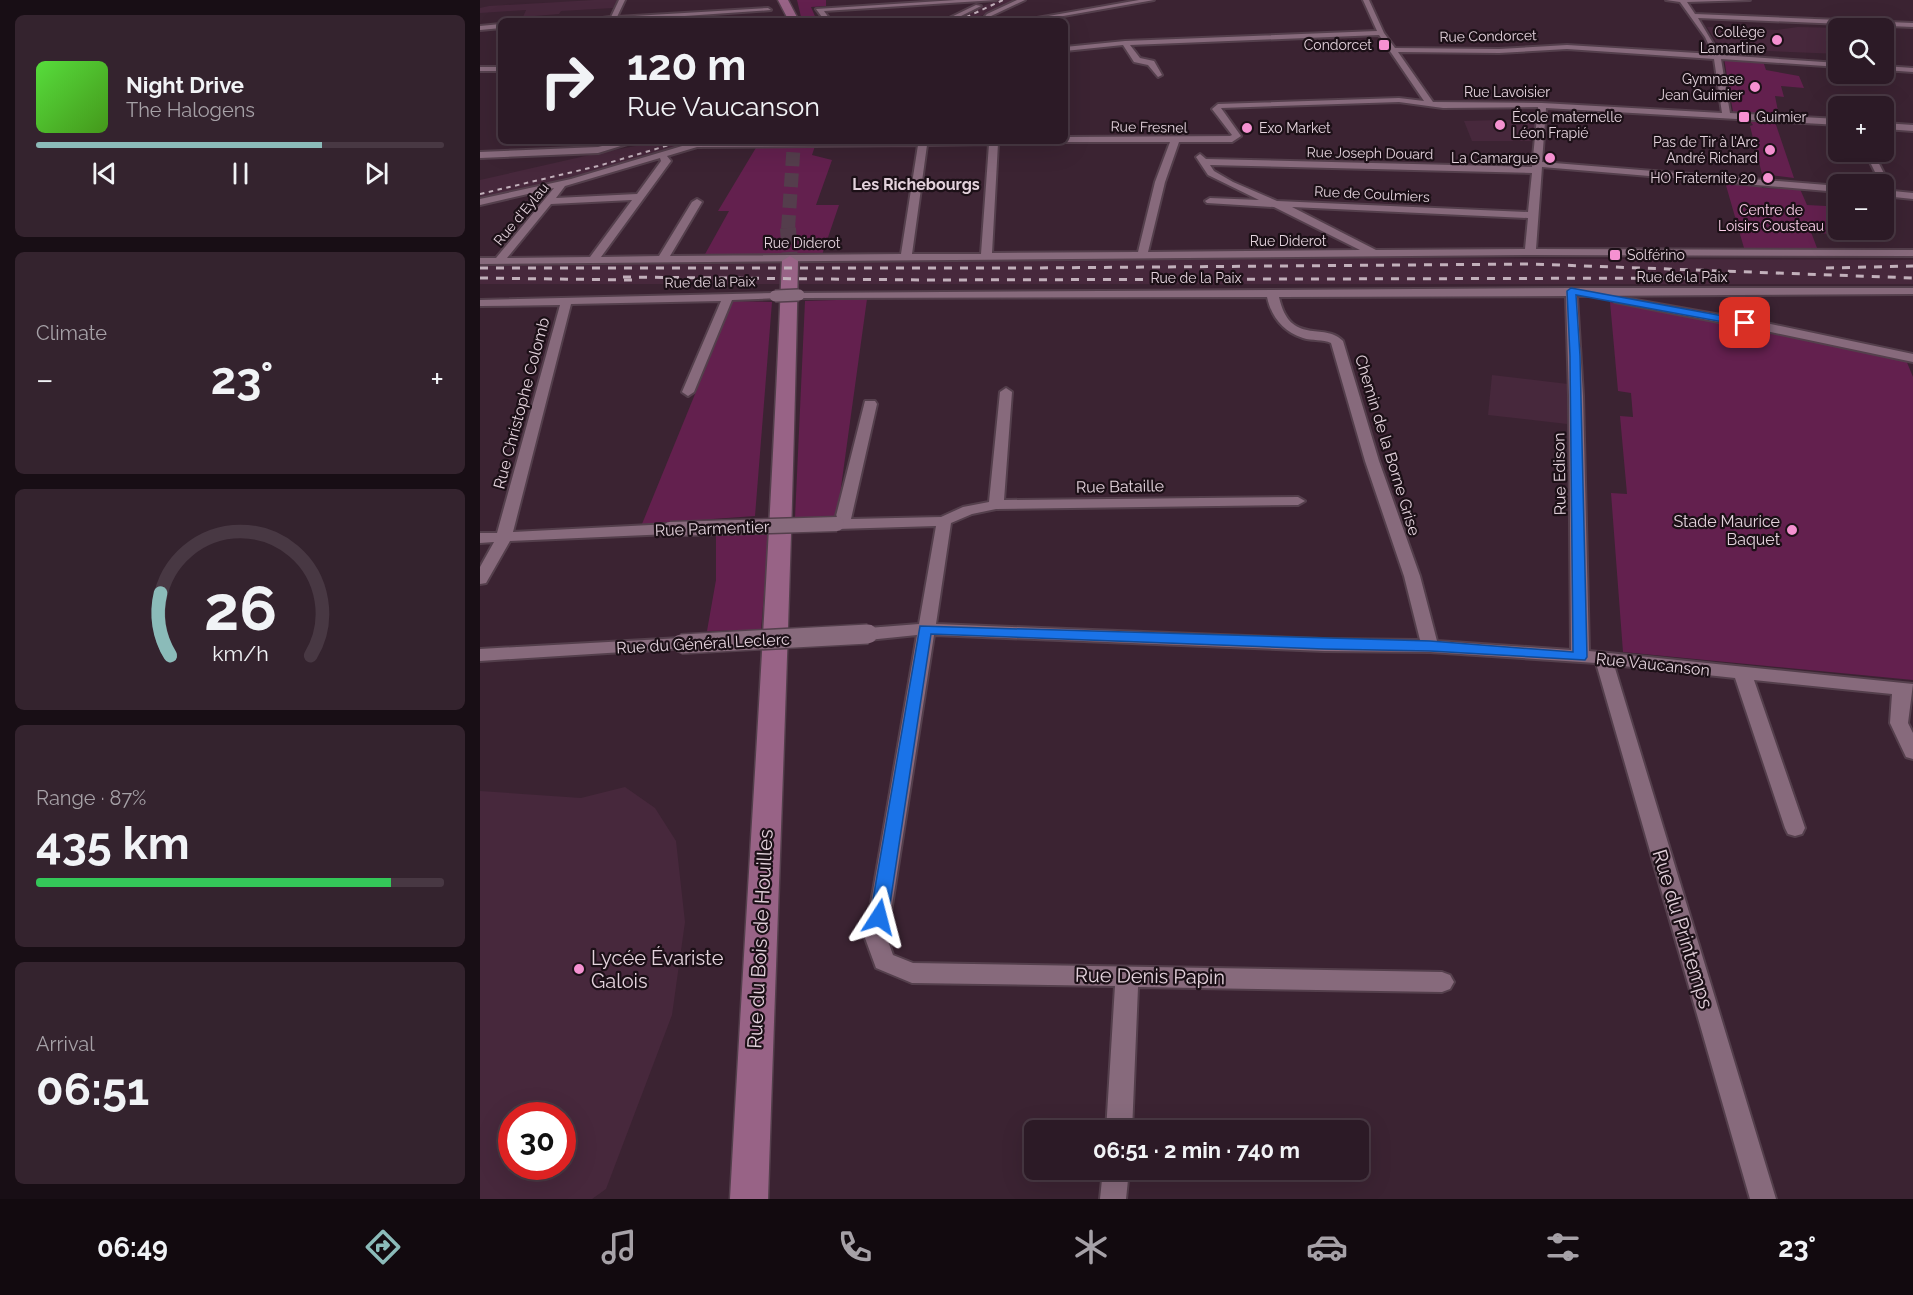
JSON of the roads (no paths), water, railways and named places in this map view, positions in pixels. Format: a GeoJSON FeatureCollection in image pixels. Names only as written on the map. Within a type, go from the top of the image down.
{"type":"FeatureCollection","features":[{"type":"Feature","properties":{"kind":"main road"},"geometry":{"type":"LineString","coordinates":[[783,0],[792,18]]}},
{"type":"Feature","properties":{"kind":"main road","name":"Rue du Bois de Houilles"},"geometry":{"type":"LineString","coordinates":[[749,1199],[772,680],[783,495],[790,261]]}},
{"type":"Feature","properties":{"kind":"street"},"geometry":{"type":"LineString","coordinates":[[613,18],[622,0]]}},
{"type":"Feature","properties":{"kind":"street"},"geometry":{"type":"LineString","coordinates":[[826,18],[819,9],[992,0]]}},
{"type":"Feature","properties":{"kind":"street"},"geometry":{"type":"LineString","coordinates":[[953,18],[992,0]]}},
{"type":"Feature","properties":{"kind":"street"},"geometry":{"type":"LineString","coordinates":[[986,18],[1022,0]]}},
{"type":"Feature","properties":{"kind":"street"},"geometry":{"type":"LineString","coordinates":[[1041,18],[1151,0]]}},
{"type":"Feature","properties":{"kind":"street"},"geometry":{"type":"LineString","coordinates":[[1366,0],[1381,33],[1430,104]]}},
{"type":"Feature","properties":{"kind":"street"},"geometry":{"type":"LineString","coordinates":[[1669,0],[1747,0]]}},
{"type":"Feature","properties":{"kind":"street"},"geometry":{"type":"LineString","coordinates":[[1682,0],[1717,56],[1726,115]]}},
{"type":"Feature","properties":{"kind":"street"},"geometry":{"type":"LineString","coordinates":[[943,18],[978,2]]}},
{"type":"Feature","properties":{"kind":"street"},"geometry":{"type":"LineString","coordinates":[[629,18],[768,10]]}},
{"type":"Feature","properties":{"kind":"street"},"geometry":{"type":"LineString","coordinates":[[1693,16],[1828,24]]}},
{"type":"Feature","properties":{"kind":"street"},"geometry":{"type":"LineString","coordinates":[[1894,25],[1913,25]]}},
{"type":"Feature","properties":{"kind":"street"},"geometry":{"type":"LineString","coordinates":[[480,28],[498,26]]}},
{"type":"Feature","properties":{"kind":"street"},"geometry":{"type":"LineString","coordinates":[[1068,49],[1125,43],[1381,33]]}},
{"type":"Feature","properties":{"kind":"street"},"geometry":{"type":"LineString","coordinates":[[1125,43],[1137,60],[1151,63],[1158,75]]}},
{"type":"Feature","properties":{"kind":"street","name":"Rue Condorcet"},"geometry":{"type":"LineString","coordinates":[[1394,50],[1499,51],[1567,47],[1828,64]]}},
{"type":"Feature","properties":{"kind":"street"},"geometry":{"type":"LineString","coordinates":[[480,69],[498,69]]}},
{"type":"Feature","properties":{"kind":"street"},"geometry":{"type":"LineString","coordinates":[[1894,69],[1913,70]]}},
{"type":"Feature","properties":{"kind":"street","name":"Rue Lavoisier"},"geometry":{"type":"LineString","coordinates":[[1232,139],[1237,136],[1216,109],[1218,106],[1400,100],[1430,104],[1542,105],[1828,121]]}},
{"type":"Feature","properties":{"kind":"street"},"geometry":{"type":"LineString","coordinates":[[1530,252],[1542,105]]}},
{"type":"Feature","properties":{"kind":"street"},"geometry":{"type":"LineString","coordinates":[[1894,126],[1913,128]]}},
{"type":"Feature","properties":{"kind":"street"},"geometry":{"type":"LineString","coordinates":[[1894,129],[1911,139]]}},
{"type":"Feature","properties":{"kind":"street","name":"Rue Fresnel"},"geometry":{"type":"LineString","coordinates":[[1068,140],[1232,139]]}},
{"type":"Feature","properties":{"kind":"street"},"geometry":{"type":"LineString","coordinates":[[1143,257],[1160,182],[1175,140]]}},
{"type":"Feature","properties":{"kind":"street"},"geometry":{"type":"LineString","coordinates":[[1191,141],[1210,172],[1230,184],[1276,203],[1377,255]]}},
{"type":"Feature","properties":{"kind":"street"},"geometry":{"type":"LineString","coordinates":[[480,154],[598,150],[621,144]]}},
{"type":"Feature","properties":{"kind":"street"},"geometry":{"type":"LineString","coordinates":[[480,202],[560,184],[699,145],[769,144]]}},
{"type":"Feature","properties":{"kind":"street"},"geometry":{"type":"LineString","coordinates":[[906,257],[923,144]]}},
{"type":"Feature","properties":{"kind":"street"},"geometry":{"type":"LineString","coordinates":[[986,257],[995,144]]}},
{"type":"Feature","properties":{"kind":"street"},"geometry":{"type":"LineString","coordinates":[[593,260],[666,161],[663,156]]}},
{"type":"Feature","properties":{"kind":"street","name":"Rue Joseph Douard"},"geometry":{"type":"LineString","coordinates":[[1203,162],[1537,167],[1828,188]]}},
{"type":"Feature","properties":{"kind":"street","name":"Rue d'Eylau"},"geometry":{"type":"LineString","coordinates":[[499,261],[550,201],[561,186],[560,184]]}},
{"type":"Feature","properties":{"kind":"street"},"geometry":{"type":"LineString","coordinates":[[1894,195],[1913,196]]}},
{"type":"Feature","properties":{"kind":"street"},"geometry":{"type":"LineString","coordinates":[[550,201],[640,197]]}},
{"type":"Feature","properties":{"kind":"street","name":"Rue de Coulmiers"},"geometry":{"type":"LineString","coordinates":[[1210,201],[1534,215]]}},
{"type":"Feature","properties":{"kind":"street"},"geometry":{"type":"LineString","coordinates":[[663,259],[698,202]]}},
{"type":"Feature","properties":{"kind":"street","name":"Rue Diderot"},"geometry":{"type":"LineString","coordinates":[[480,261],[1530,252],[1913,253]]}},
{"type":"Feature","properties":{"kind":"street","name":"Rue de la Paix"},"geometry":{"type":"LineString","coordinates":[[480,303],[799,295],[1571,291],[1609,295],[1913,291]]}},
{"type":"Feature","properties":{"kind":"street","name":"Rue Edison"},"geometry":{"type":"LineString","coordinates":[[1571,291],[1575,374],[1580,657]]}},
{"type":"Feature","properties":{"kind":"street","name":"Chemin de la Borne Grise"},"geometry":{"type":"LineString","coordinates":[[1272,292],[1276,311],[1286,324],[1305,335],[1337,341],[1372,461],[1412,576],[1430,646]]}},
{"type":"Feature","properties":{"kind":"street"},"geometry":{"type":"LineString","coordinates":[[1609,295],[1913,358]]}},
{"type":"Feature","properties":{"kind":"street"},"geometry":{"type":"LineString","coordinates":[[688,392],[728,297]]}},
{"type":"Feature","properties":{"kind":"street","name":"Rue Christophe Colomb"},"geometry":{"type":"LineString","coordinates":[[480,579],[500,548],[504,537],[566,302]]}},
{"type":"Feature","properties":{"kind":"street"},"geometry":{"type":"LineString","coordinates":[[996,505],[1006,392]]}},
{"type":"Feature","properties":{"kind":"street"},"geometry":{"type":"LineString","coordinates":[[840,524],[870,404]]}},
{"type":"Feature","properties":{"kind":"street","name":"Rue Bataille"},"geometry":{"type":"LineString","coordinates":[[945,521],[968,510],[996,505],[1298,501]]}},
{"type":"Feature","properties":{"kind":"street"},"geometry":{"type":"LineString","coordinates":[[925,629],[945,521]]}},
{"type":"Feature","properties":{"kind":"street","name":"Rue Parmentier"},"geometry":{"type":"LineString","coordinates":[[480,538],[670,529],[945,521]]}},
{"type":"Feature","properties":{"kind":"street","name":"Rue Vaucanson"},"geometry":{"type":"LineString","coordinates":[[925,629],[1324,645],[1430,646],[1603,658],[1907,689]]}},
{"type":"Feature","properties":{"kind":"street","name":"Rue du Général Leclerc"},"geometry":{"type":"LineString","coordinates":[[480,655],[925,629]]}},
{"type":"Feature","properties":{"kind":"street","name":"Rue Denis Papin"},"geometry":{"type":"LineString","coordinates":[[925,629],[915,706],[876,938],[884,961],[912,973],[1442,982]]}},
{"type":"Feature","properties":{"kind":"street","name":"Rue du Printemps"},"geometry":{"type":"LineString","coordinates":[[1603,658],[1763,1199]]}},
{"type":"Feature","properties":{"kind":"street"},"geometry":{"type":"LineString","coordinates":[[1743,674],[1795,828]]}},
{"type":"Feature","properties":{"kind":"street"},"geometry":{"type":"LineString","coordinates":[[1907,689],[1899,723],[1913,753]]}},
{"type":"Feature","properties":{"kind":"street"},"geometry":{"type":"LineString","coordinates":[[1120,1120],[1127,975]]}},
{"type":"Feature","properties":{"kind":"street"},"geometry":{"type":"LineString","coordinates":[[1113,1199],[1115,1180]]}},
{"type":"Feature","properties":{"kind":"tunnel"},"geometry":{"type":"LineString","coordinates":[[788,229],[794,144]]}},
{"type":"Feature","properties":{"kind":"tunnel"},"geometry":{"type":"LineString","coordinates":[[788,229],[790,261]]}},
{"type":"Feature","properties":{"kind":"railway"},"geometry":{"type":"LineString","coordinates":[[964,18],[1003,0]]}},
{"type":"Feature","properties":{"kind":"railway"},"geometry":{"type":"LineString","coordinates":[[480,194],[598,166],[673,144]]}},
{"type":"Feature","properties":{"kind":"railway"},"geometry":{"type":"LineString","coordinates":[[480,268],[1028,268],[1531,264],[1913,278]]}},
{"type":"Feature","properties":{"kind":"railway"},"geometry":{"type":"LineString","coordinates":[[1826,268],[1913,266]]}},
{"type":"Feature","properties":{"kind":"railway"},"geometry":{"type":"LineString","coordinates":[[623,277],[926,280],[1694,278]]}},
{"type":"Feature","properties":{"kind":"railway"},"geometry":{"type":"LineString","coordinates":[[480,278],[632,280]]}},
{"type":"Feature","properties":{"kind":"place","name":"Collège Lamartine"},"geometry":{"type":"Point","coordinates":[1777,40]}},
{"type":"Feature","properties":{"kind":"place","name":"Condorcet"},"geometry":{"type":"Point","coordinates":[1384,45]}},
{"type":"Feature","properties":{"kind":"place","name":"Gymnase Jean Guimier"},"geometry":{"type":"Point","coordinates":[1755,87]}},
{"type":"Feature","properties":{"kind":"place","name":"Guimier"},"geometry":{"type":"Point","coordinates":[1744,117]}},
{"type":"Feature","properties":{"kind":"place","name":"École maternelle Léon Frapié"},"geometry":{"type":"Point","coordinates":[1500,125]}},
{"type":"Feature","properties":{"kind":"place","name":"Exo Market"},"geometry":{"type":"Point","coordinates":[1247,128]}},
{"type":"Feature","properties":{"kind":"place","name":"Pas de Tir à l'Arc André Richard"},"geometry":{"type":"Point","coordinates":[1770,150]}},
{"type":"Feature","properties":{"kind":"place","name":"La Camargue"},"geometry":{"type":"Point","coordinates":[1550,158]}},
{"type":"Feature","properties":{"kind":"place","name":"HO Fraternite 20"},"geometry":{"type":"Point","coordinates":[1768,178]}},
{"type":"Feature","properties":{"kind":"place","name":"Solférino"},"geometry":{"type":"Point","coordinates":[1615,255]}},
{"type":"Feature","properties":{"kind":"place","name":"Stade Maurice Baquet"},"geometry":{"type":"Point","coordinates":[1792,530]}},
{"type":"Feature","properties":{"kind":"place","name":"Lycée Évariste Galois"},"geometry":{"type":"Point","coordinates":[579,969]}},
{"type":"Feature","properties":{"kind":"district","name":"Les Richebourgs"},"geometry":{"type":"Point","coordinates":[916,184]}},
{"type":"Feature","properties":{"kind":"park label","name":"Centre de Loisirs Cousteau"},"geometry":{"type":"Point","coordinates":[1771,218]}}]}
